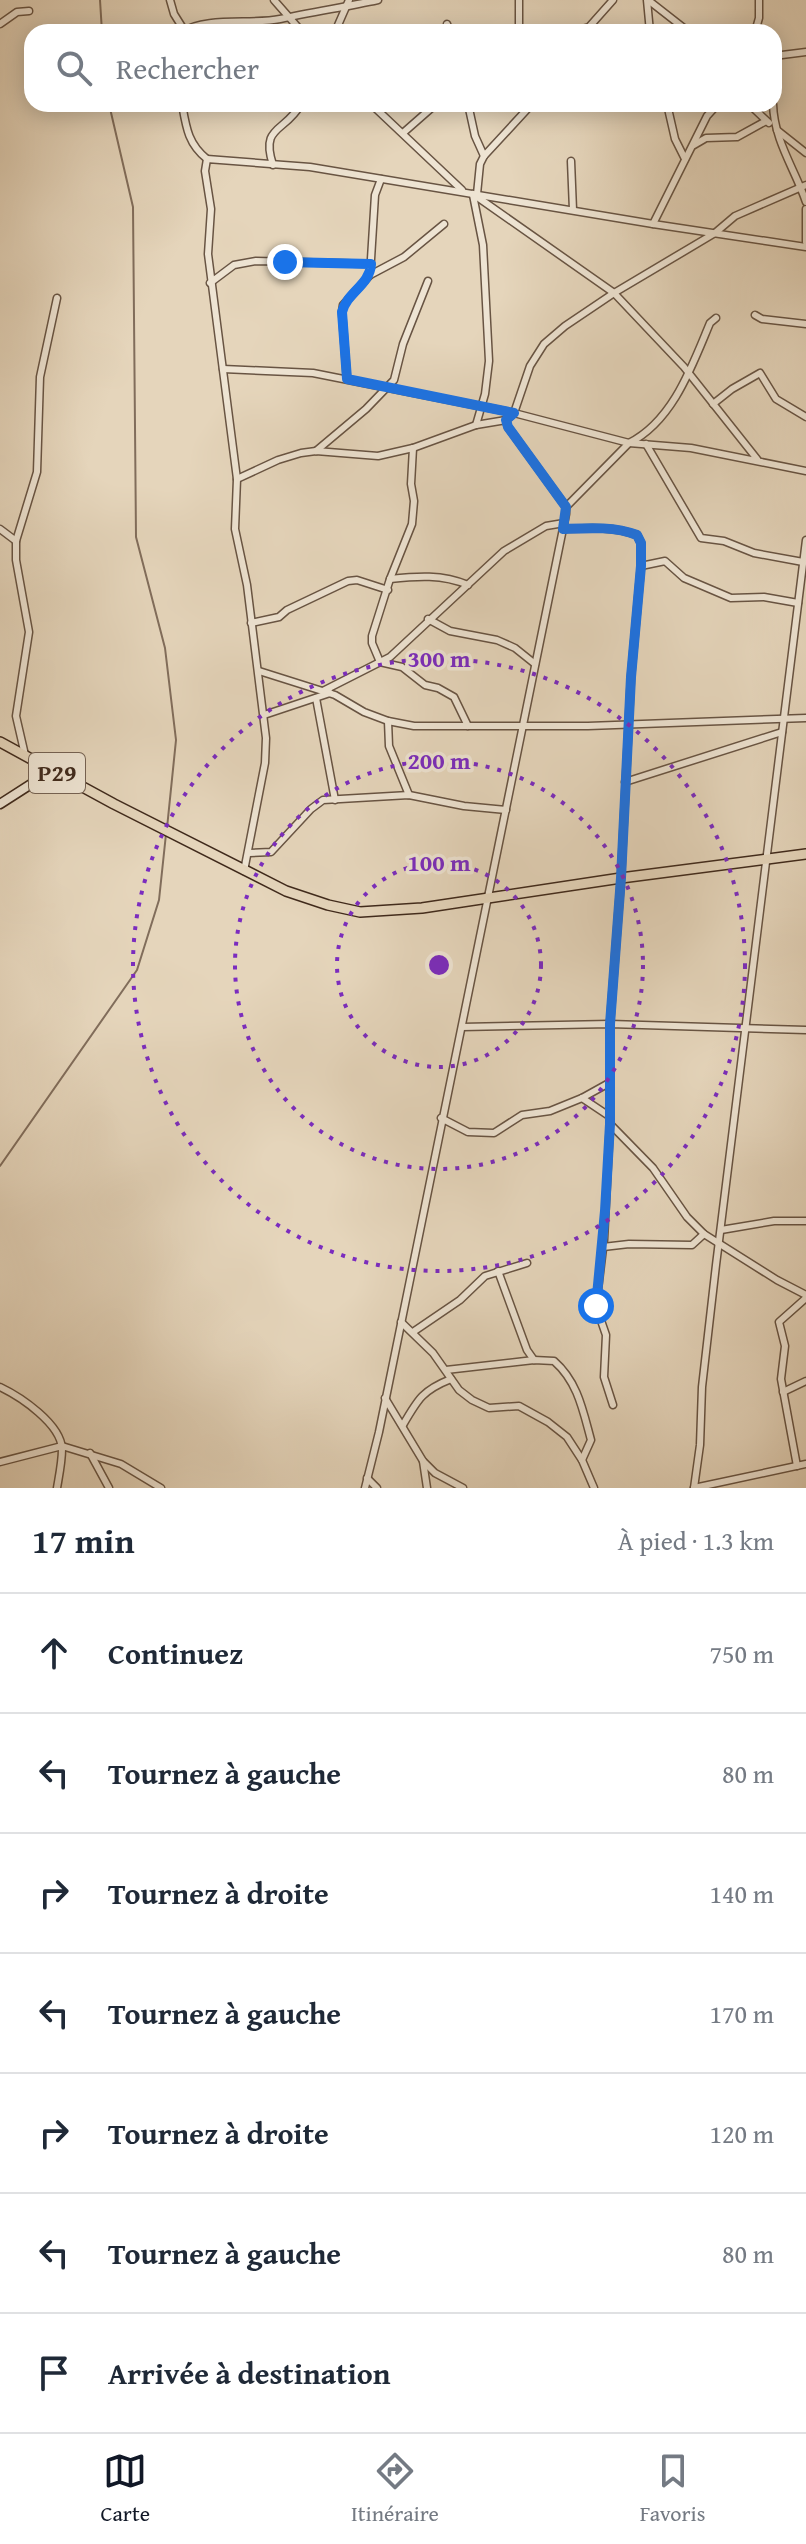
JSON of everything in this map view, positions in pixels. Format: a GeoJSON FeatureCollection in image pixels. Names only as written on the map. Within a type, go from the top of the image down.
{"type":"FeatureCollection","features":[{"type":"Feature","properties":{"kind":"main road","name":"P29"},"geometry":{"type":"LineString","coordinates":[[0,742],[244,871]]}},
{"type":"Feature","properties":{"kind":"main road"},"geometry":{"type":"LineString","coordinates":[[244,871],[286,891],[360,912],[422,908],[806,854]]}},
{"type":"Feature","properties":{"kind":"street"},"geometry":{"type":"LineString","coordinates":[[170,0],[179,24]]}},
{"type":"Feature","properties":{"kind":"street"},"geometry":{"type":"LineString","coordinates":[[274,0],[296,24]]}},
{"type":"Feature","properties":{"kind":"street"},"geometry":{"type":"LineString","coordinates":[[214,24],[278,20],[378,0]]}},
{"type":"Feature","properties":{"kind":"street"},"geometry":{"type":"LineString","coordinates":[[519,0],[519,24]]}},
{"type":"Feature","properties":{"kind":"street"},"geometry":{"type":"LineString","coordinates":[[592,24],[613,0]]}},
{"type":"Feature","properties":{"kind":"street"},"geometry":{"type":"LineString","coordinates":[[648,0],[650,24]]}},
{"type":"Feature","properties":{"kind":"street"},"geometry":{"type":"LineString","coordinates":[[648,0],[679,24]]}},
{"type":"Feature","properties":{"kind":"street"},"geometry":{"type":"LineString","coordinates":[[757,24],[759,0]]}},
{"type":"Feature","properties":{"kind":"street"},"geometry":{"type":"LineString","coordinates":[[338,24],[347,4]]}},
{"type":"Feature","properties":{"kind":"street"},"geometry":{"type":"LineString","coordinates":[[0,24],[17,12],[29,11]]}},
{"type":"Feature","properties":{"kind":"street"},"geometry":{"type":"LineString","coordinates":[[782,55],[806,52]]}},
{"type":"Feature","properties":{"kind":"street"},"geometry":{"type":"LineString","coordinates":[[183,112],[188,137],[196,150],[207,159],[310,167],[653,224],[806,244],[806,209]]}},
{"type":"Feature","properties":{"kind":"street"},"geometry":{"type":"LineString","coordinates":[[273,165],[267,143],[269,137],[274,129],[296,112]]}},
{"type":"Feature","properties":{"kind":"street"},"geometry":{"type":"LineString","coordinates":[[380,112],[463,191]]}},
{"type":"Feature","properties":{"kind":"street"},"geometry":{"type":"LineString","coordinates":[[403,133],[427,112]]}},
{"type":"Feature","properties":{"kind":"street"},"geometry":{"type":"LineString","coordinates":[[470,112],[484,156]]}},
{"type":"Feature","properties":{"kind":"street"},"geometry":{"type":"LineString","coordinates":[[476,425],[485,394],[489,361],[483,245],[475,194],[484,156],[525,112]]}},
{"type":"Feature","properties":{"kind":"street"},"geometry":{"type":"LineString","coordinates":[[669,112],[675,139],[685,159]]}},
{"type":"Feature","properties":{"kind":"street"},"geometry":{"type":"LineString","coordinates":[[653,224],[711,112]]}},
{"type":"Feature","properties":{"kind":"street"},"geometry":{"type":"LineString","coordinates":[[757,112],[806,153]]}},
{"type":"Feature","properties":{"kind":"street"},"geometry":{"type":"LineString","coordinates":[[774,112],[776,129],[789,166],[804,186],[806,202]]}},
{"type":"Feature","properties":{"kind":"street"},"geometry":{"type":"LineString","coordinates":[[691,147],[706,138],[737,137],[766,121]]}},
{"type":"Feature","properties":{"kind":"street"},"geometry":{"type":"LineString","coordinates":[[207,159],[205,171],[211,209],[210,283],[237,479],[235,529],[259,671],[266,738],[265,763],[244,871]]}},
{"type":"Feature","properties":{"kind":"street"},"geometry":{"type":"LineString","coordinates":[[571,161],[573,210]]}},
{"type":"Feature","properties":{"kind":"street"},"geometry":{"type":"LineString","coordinates":[[370,275],[375,195],[381,179]]}},
{"type":"Feature","properties":{"kind":"street"},"geometry":{"type":"LineString","coordinates":[[237,479],[278,460],[316,451],[378,456],[413,448],[476,425],[506,420],[514,413],[530,366],[544,344],[565,326],[715,233],[735,216],[804,186]]}},
{"type":"Feature","properties":{"kind":"street"},"geometry":{"type":"LineString","coordinates":[[475,194],[614,293],[688,374],[757,459]]}},
{"type":"Feature","properties":{"kind":"street"},"geometry":{"type":"LineString","coordinates":[[347,379],[343,305],[370,275],[404,257],[444,224]]}},
{"type":"Feature","properties":{"kind":"street"},"geometry":{"type":"LineString","coordinates":[[210,283],[234,265],[256,261],[371,264]]}},
{"type":"Feature","properties":{"kind":"street"},"geometry":{"type":"LineString","coordinates":[[316,451],[366,409],[394,380],[403,344],[428,281]]}},
{"type":"Feature","properties":{"kind":"street"},"geometry":{"type":"LineString","coordinates":[[25,755],[16,716],[29,632],[16,560],[16,541],[37,472],[40,377],[57,298]]}},
{"type":"Feature","properties":{"kind":"street"},"geometry":{"type":"LineString","coordinates":[[755,315],[762,319],[806,324]]}},
{"type":"Feature","properties":{"kind":"street"},"geometry":{"type":"LineString","coordinates":[[365,1488],[462,1027],[566,507],[629,443],[657,423],[688,374],[710,323],[716,318]]}},
{"type":"Feature","properties":{"kind":"street"},"geometry":{"type":"LineString","coordinates":[[223,369],[313,373],[514,413],[629,443],[691,448],[806,471]]}},
{"type":"Feature","properties":{"kind":"street"},"geometry":{"type":"LineString","coordinates":[[713,404],[760,373],[776,399],[806,417]]}},
{"type":"Feature","properties":{"kind":"street"},"geometry":{"type":"LineString","coordinates":[[506,420],[566,507]]}},
{"type":"Feature","properties":{"kind":"street"},"geometry":{"type":"LineString","coordinates":[[646,444],[701,538],[724,541],[754,553],[803,562]]}},
{"type":"Feature","properties":{"kind":"street"},"geometry":{"type":"LineString","coordinates":[[380,662],[372,641],[390,579],[412,524],[413,448]]}},
{"type":"Feature","properties":{"kind":"street"},"geometry":{"type":"LineString","coordinates":[[264,715],[316,698],[380,662],[405,645],[428,619],[504,551],[546,526],[599,528],[637,535],[641,543],[641,566],[610,1024],[610,1120],[603,1247],[596,1306],[606,1335],[604,1377],[613,1405]]}},
{"type":"Feature","properties":{"kind":"street"},"geometry":{"type":"LineString","coordinates":[[0,529],[16,541]]}},
{"type":"Feature","properties":{"kind":"street"},"geometry":{"type":"LineString","coordinates":[[806,540],[719,1243],[694,1488],[806,1464]]}},
{"type":"Feature","properties":{"kind":"street"},"geometry":{"type":"LineString","coordinates":[[641,566],[665,561],[684,578],[731,598],[764,597],[798,603]]}},
{"type":"Feature","properties":{"kind":"street"},"geometry":{"type":"LineString","coordinates":[[390,579],[421,575],[457,580],[468,585]]}},
{"type":"Feature","properties":{"kind":"street"},"geometry":{"type":"LineString","coordinates":[[251,623],[279,617],[287,610],[348,581],[357,580],[388,590]]}},
{"type":"Feature","properties":{"kind":"street"},"geometry":{"type":"LineString","coordinates":[[428,619],[450,631],[497,640],[515,648],[535,664]]}},
{"type":"Feature","properties":{"kind":"street"},"geometry":{"type":"LineString","coordinates":[[380,662],[402,667],[425,685],[454,697],[468,726]]}},
{"type":"Feature","properties":{"kind":"street"},"geometry":{"type":"LineString","coordinates":[[259,671],[327,692],[388,721],[414,726],[628,725],[806,718]]}},
{"type":"Feature","properties":{"kind":"street"},"geometry":{"type":"LineString","coordinates":[[316,698],[335,800]]}},
{"type":"Feature","properties":{"kind":"street"},"geometry":{"type":"LineString","coordinates":[[388,721],[389,746],[409,795]]}},
{"type":"Feature","properties":{"kind":"street"},"geometry":{"type":"LineString","coordinates":[[625,782],[782,732]]}},
{"type":"Feature","properties":{"kind":"street"},"geometry":{"type":"LineString","coordinates":[[0,804],[53,770]]}},
{"type":"Feature","properties":{"kind":"street"},"geometry":{"type":"LineString","coordinates":[[249,853],[271,852],[279,847],[311,809],[323,800],[409,795],[464,806],[506,810]]}},
{"type":"Feature","properties":{"kind":"street"},"geometry":{"type":"LineString","coordinates":[[462,1027],[610,1024],[806,1030]]}},
{"type":"Feature","properties":{"kind":"street"},"geometry":{"type":"LineString","coordinates":[[441,1118],[468,1132],[494,1133],[522,1115],[550,1111],[609,1083]]}},
{"type":"Feature","properties":{"kind":"street"},"geometry":{"type":"LineString","coordinates":[[582,1098],[610,1120],[653,1168],[687,1217],[704,1234],[806,1296],[779,1322],[785,1346],[781,1379],[797,1466]]}},
{"type":"Feature","properties":{"kind":"street"},"geometry":{"type":"LineString","coordinates":[[721,1230],[774,1221],[806,1221]]}},
{"type":"Feature","properties":{"kind":"street"},"geometry":{"type":"LineString","coordinates":[[603,1247],[629,1244],[692,1245],[704,1234]]}},
{"type":"Feature","properties":{"kind":"street"},"geometry":{"type":"LineString","coordinates":[[413,1332],[460,1300],[485,1276],[527,1263]]}},
{"type":"Feature","properties":{"kind":"street"},"geometry":{"type":"LineString","coordinates":[[498,1271],[522,1338],[534,1360]]}},
{"type":"Feature","properties":{"kind":"street"},"geometry":{"type":"LineString","coordinates":[[401,1322],[413,1332],[463,1393],[489,1408],[519,1406],[567,1437],[582,1460],[594,1488]]}},
{"type":"Feature","properties":{"kind":"street"},"geometry":{"type":"LineString","coordinates":[[446,1370],[534,1360],[554,1361],[579,1395],[591,1440],[582,1460]]}},
{"type":"Feature","properties":{"kind":"street"},"geometry":{"type":"LineString","coordinates":[[403,1425],[418,1399],[430,1387],[451,1379]]}},
{"type":"Feature","properties":{"kind":"street"},"geometry":{"type":"LineString","coordinates":[[783,1392],[806,1381]]}},
{"type":"Feature","properties":{"kind":"street"},"geometry":{"type":"LineString","coordinates":[[0,1387],[33,1406],[45,1418],[62,1446],[57,1488]]}},
{"type":"Feature","properties":{"kind":"street"},"geometry":{"type":"LineString","coordinates":[[385,1398],[423,1461],[435,1473],[463,1488]]}},
{"type":"Feature","properties":{"kind":"street"},"geometry":{"type":"LineString","coordinates":[[0,1462],[62,1446],[121,1464],[161,1488]]}},
{"type":"Feature","properties":{"kind":"street"},"geometry":{"type":"LineString","coordinates":[[90,1453],[109,1488]]}},
{"type":"Feature","properties":{"kind":"street"},"geometry":{"type":"LineString","coordinates":[[423,1461],[427,1488]]}},
{"type":"Feature","properties":{"kind":"street"},"geometry":{"type":"LineString","coordinates":[[367,1478],[377,1488]]}},
{"type":"Feature","properties":{"kind":"waterway"},"geometry":{"type":"LineString","coordinates":[[100,0],[102,24]]}},
{"type":"Feature","properties":{"kind":"waterway"},"geometry":{"type":"LineString","coordinates":[[111,112],[133,207],[136,537],[165,648],[176,740],[167,828]]}},
{"type":"Feature","properties":{"kind":"waterway"},"geometry":{"type":"LineString","coordinates":[[0,1166],[137,970],[159,900],[166,834]]}},
{"type":"Feature","properties":{"kind":"route"},"geometry":{"type":"LineString","coordinates":[[285,262],[371,264],[370,275],[343,305],[347,379],[514,413],[506,424],[566,507],[563,529],[599,528],[629,532],[637,535],[641,543],[610,1024],[610,1124],[604,1240],[596,1306]]}}]}
